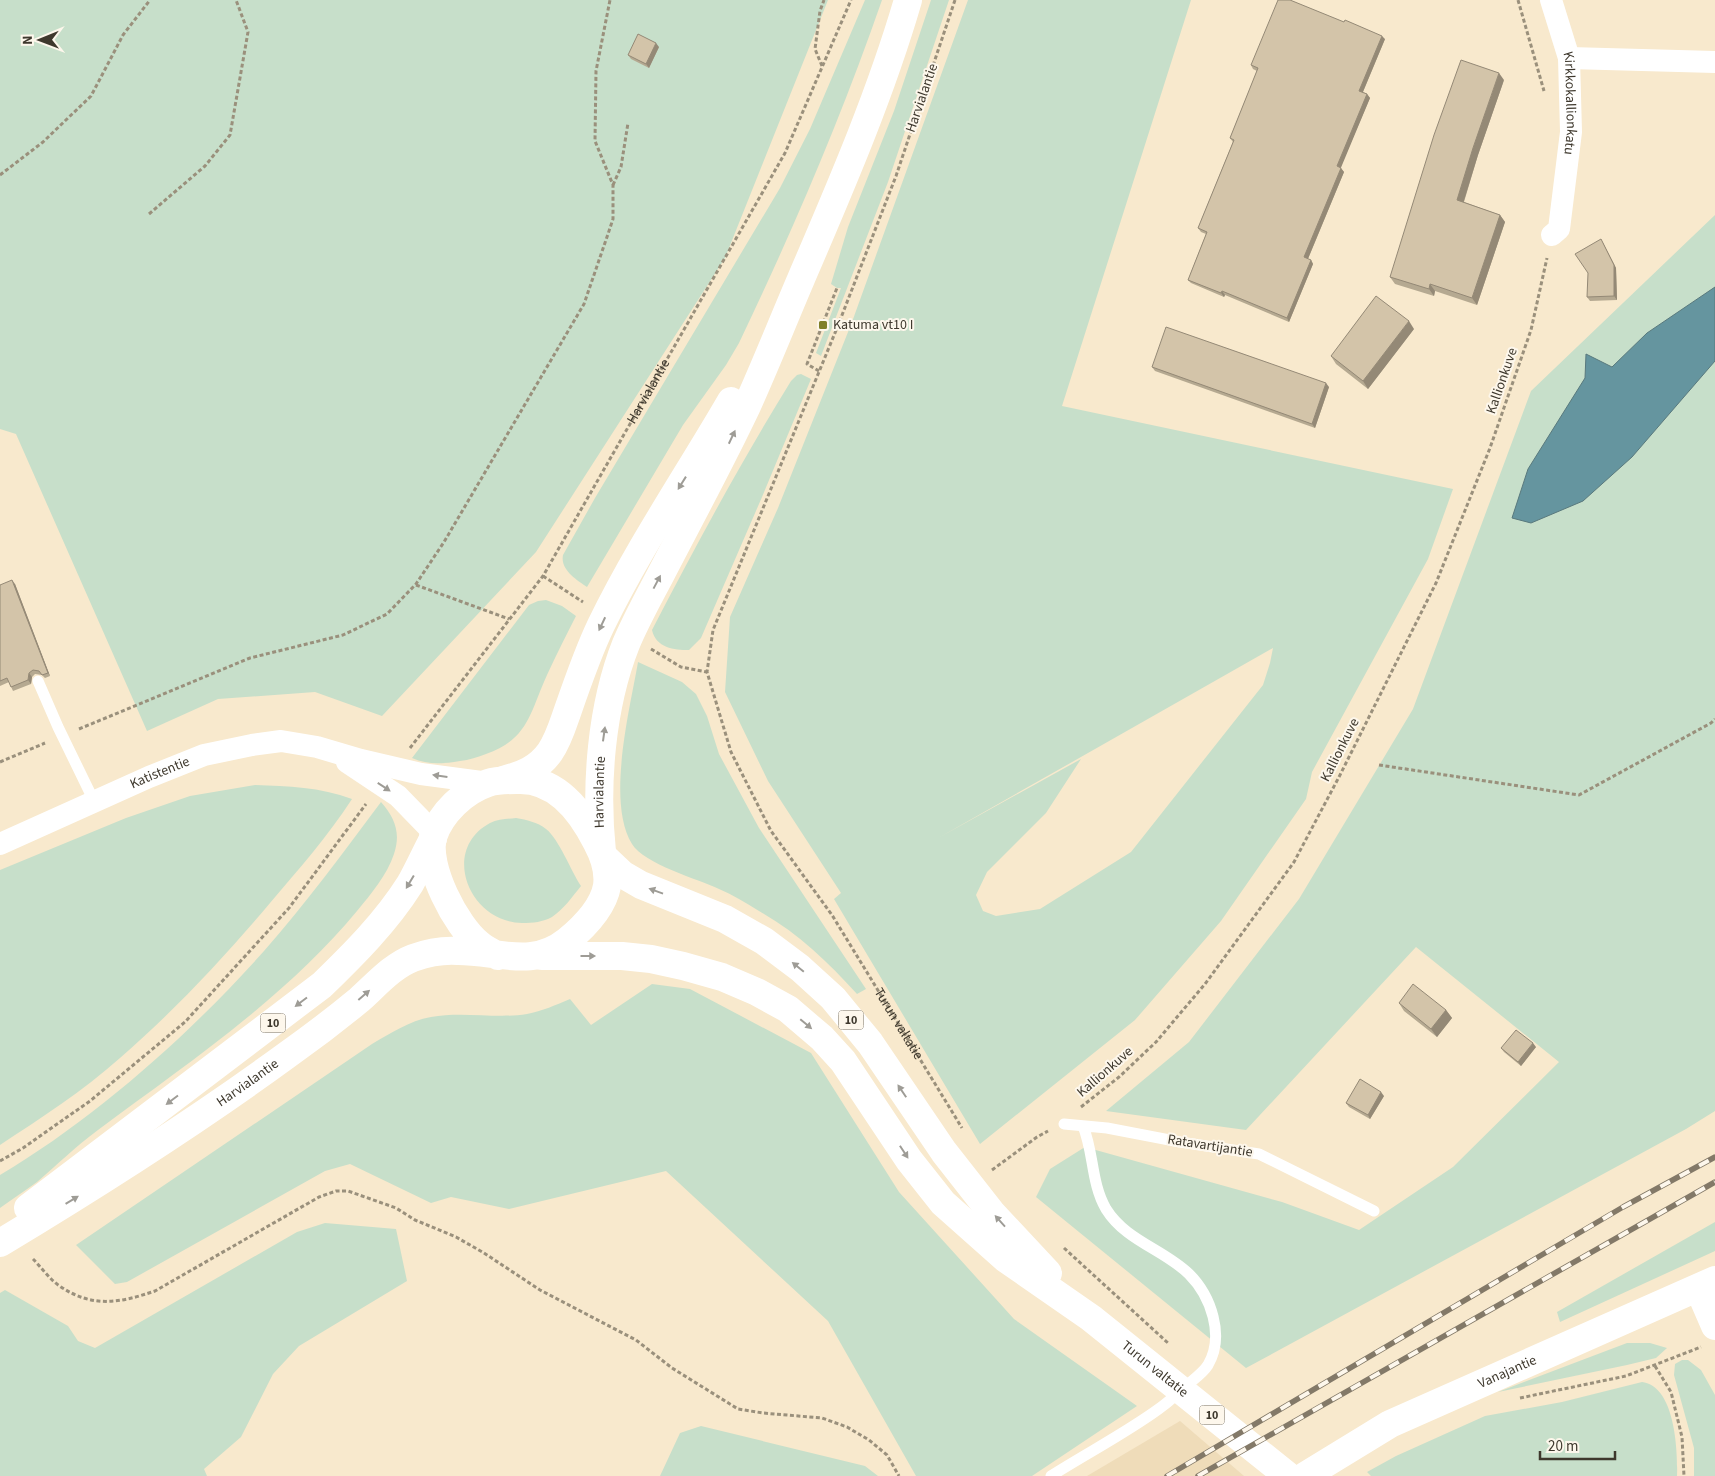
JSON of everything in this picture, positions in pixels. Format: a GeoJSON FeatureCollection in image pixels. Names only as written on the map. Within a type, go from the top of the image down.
{"type":"FeatureCollection","features":[{"type":"Feature","properties":{"kind":"main road","name":"Harvialantie"},"geometry":{"type":"LineString","coordinates":[[603,855],[598,801],[602,749],[607,714],[626,645],[643,607],[723,456],[748,403],[848,171],[908,0]]}},
{"type":"Feature","properties":{"kind":"main road","name":"Harvialantie"},"geometry":{"type":"LineString","coordinates":[[496,782],[526,774],[539,765],[551,751],[560,733],[600,627],[618,591],[657,522],[708,442],[794,294]]}},
{"type":"Feature","properties":{"kind":"main road","name":"10"},"geometry":{"type":"LineString","coordinates":[[0,1228],[76,1173],[322,985],[364,944],[391,910],[410,884],[446,814],[459,800],[471,792],[496,782],[524,780],[544,785],[561,794],[586,821],[603,855],[607,872],[607,886],[602,901],[592,916],[577,932],[553,951],[540,956],[498,956]]}},
{"type":"Feature","properties":{"kind":"main road"},"geometry":{"type":"LineString","coordinates":[[433,838],[436,870],[446,900],[463,928],[478,944],[498,956]]}},
{"type":"Feature","properties":{"kind":"main road","name":"Turun valtatie"},"geometry":{"type":"LineString","coordinates":[[603,855],[622,874],[641,885],[725,919],[764,941],[800,968],[833,998],[870,1043],[944,1152],[991,1212],[1091,1318]]}},
{"type":"Feature","properties":{"kind":"main road","name":"Harvialantie"},"geometry":{"type":"LineString","coordinates":[[0,1243],[85,1192],[198,1118],[288,1055],[356,1002],[396,967],[411,958],[457,950],[498,956]]}},
{"type":"Feature","properties":{"kind":"main road","name":"Turun valtatie"},"geometry":{"type":"LineString","coordinates":[[540,956],[622,956],[651,959],[722,977],[757,992],[788,1009],[822,1038],[843,1061],[909,1160],[943,1203],[1006,1258],[1091,1318],[1288,1476]]}},
{"type":"Feature","properties":{"kind":"main road"},"geometry":{"type":"LineString","coordinates":[[1707,1284],[1711,1335]]}},
{"type":"Feature","properties":{"kind":"main road","name":"Vanajantie"},"geometry":{"type":"LineString","coordinates":[[1305,1476],[1390,1424],[1707,1284]]}},
{"type":"Feature","properties":{"kind":"street","name":"Kirkkokallionkatu"},"geometry":{"type":"LineString","coordinates":[[1551,0],[1569,58],[1571,132],[1559,228],[1552,235]]}},
{"type":"Feature","properties":{"kind":"street"},"geometry":{"type":"LineString","coordinates":[[1569,58],[1715,62]]}},
{"type":"Feature","properties":{"kind":"street","name":"Katistentie"},"geometry":{"type":"LineString","coordinates":[[0,844],[149,777],[204,755],[281,741],[317,747],[421,774],[496,782]]}},
{"type":"Feature","properties":{"kind":"street","name":"Katistentie"},"geometry":{"type":"LineString","coordinates":[[329,751],[398,796],[432,831],[433,838]]}},
{"type":"Feature","properties":{"kind":"lane"},"geometry":{"type":"LineString","coordinates":[[38,681],[62,736],[94,801]]}},
{"type":"Feature","properties":{"kind":"lane","name":"Ratavartijantie"},"geometry":{"type":"LineString","coordinates":[[1064,1124],[1107,1128],[1259,1154],[1374,1211]]}},
{"type":"Feature","properties":{"kind":"lane"},"geometry":{"type":"LineString","coordinates":[[1051,1476],[1161,1407],[1207,1367],[1214,1347],[1215,1324],[1213,1315],[1209,1304],[1195,1282],[1184,1270],[1121,1228],[1107,1210],[1096,1184],[1088,1138],[1083,1126]]}},
{"type":"Feature","properties":{"kind":"path"},"geometry":{"type":"LineString","coordinates":[[0,175],[43,142],[91,96],[123,35],[150,0]]}},
{"type":"Feature","properties":{"kind":"path"},"geometry":{"type":"LineString","coordinates":[[149,214],[206,166],[230,135],[248,32],[236,0]]}},
{"type":"Feature","properties":{"kind":"path"},"geometry":{"type":"LineString","coordinates":[[0,762],[250,658],[343,635],[387,614],[416,584],[444,542],[584,304],[613,218],[613,185],[595,141],[596,71],[610,0]]}},
{"type":"Feature","properties":{"kind":"path"},"geometry":{"type":"LineString","coordinates":[[822,66],[815,49],[820,11],[824,0]]}},
{"type":"Feature","properties":{"kind":"path","name":"Harvialantie"},"geometry":{"type":"LineString","coordinates":[[409,749],[543,576],[785,153],[851,0]]}},
{"type":"Feature","properties":{"kind":"path","name":"Harvialantie"},"geometry":{"type":"LineString","coordinates":[[707,672],[714,630],[896,176],[955,0]]}},
{"type":"Feature","properties":{"kind":"path"},"geometry":{"type":"LineString","coordinates":[[1518,0],[1545,97]]}},
{"type":"Feature","properties":{"kind":"path"},"geometry":{"type":"LineString","coordinates":[[613,185],[621,167],[628,123]]}},
{"type":"Feature","properties":{"kind":"path","name":"Kallionkuve"},"geometry":{"type":"LineString","coordinates":[[992,1176],[989,1172],[1037,1137],[1064,1124],[1078,1110],[1119,1077],[1156,1042],[1205,984],[1294,862],[1340,775],[1436,583],[1490,448],[1531,330],[1552,235]]}},
{"type":"Feature","properties":{"kind":"path"},"geometry":{"type":"LineString","coordinates":[[819,372],[807,364],[837,288]]}},
{"type":"Feature","properties":{"kind":"path"},"geometry":{"type":"LineString","coordinates":[[543,576],[588,605]]}},
{"type":"Feature","properties":{"kind":"path"},"geometry":{"type":"LineString","coordinates":[[416,584],[509,619]]}},
{"type":"Feature","properties":{"kind":"path"},"geometry":{"type":"LineString","coordinates":[[646,646],[681,668],[707,672]]}},
{"type":"Feature","properties":{"kind":"path","name":"Turun valtatie"},"geometry":{"type":"LineString","coordinates":[[707,672],[731,752],[772,831],[832,915],[963,1130]]}},
{"type":"Feature","properties":{"kind":"path"},"geometry":{"type":"LineString","coordinates":[[1379,765],[1579,795],[1711,723],[1715,719]]}},
{"type":"Feature","properties":{"kind":"path"},"geometry":{"type":"LineString","coordinates":[[0,1161],[23,1148],[90,1101],[185,1022],[289,908],[371,797]]}},
{"type":"Feature","properties":{"kind":"path"},"geometry":{"type":"LineString","coordinates":[[33,1259],[59,1286],[82,1297],[102,1302],[129,1300],[155,1291],[319,1197],[336,1191],[348,1191],[396,1208],[415,1220],[456,1237],[540,1290],[636,1340],[672,1368],[738,1409],[822,1418],[847,1427],[869,1440],[887,1455],[899,1476]]}},
{"type":"Feature","properties":{"kind":"path"},"geometry":{"type":"LineString","coordinates":[[1063,1248],[1154,1331]]}},
{"type":"Feature","properties":{"kind":"path","name":"Vanajantie"},"geometry":{"type":"LineString","coordinates":[[1516,1398],[1626,1376],[1655,1366],[1711,1335]]}},
{"type":"Feature","properties":{"kind":"path"},"geometry":{"type":"LineString","coordinates":[[1655,1366],[1671,1392],[1682,1438],[1684,1476]]}},
{"type":"Feature","properties":{"kind":"shaded area"},"geometry":{"type":"Polygon","coordinates":[[[1180,1421],[1244,1476],[1087,1476],[1180,1421]]]}},
{"type":"Feature","properties":{"kind":"green space"},"geometry":{"type":"Polygon","coordinates":[[[0,0],[828,0],[725,258],[536,552],[382,716],[315,692],[218,699],[147,731],[16,434],[0,429],[0,0]]]}},
{"type":"Feature","properties":{"kind":"green space"},"geometry":{"type":"Polygon","coordinates":[[[865,0],[882,0],[850,87],[815,173],[739,343],[726,365],[683,425],[587,587],[574,578],[567,570],[564,565],[563,555],[780,188],[810,129],[865,0]]]}},
{"type":"Feature","properties":{"kind":"green space"},"geometry":{"type":"Polygon","coordinates":[[[931,0],[949,0],[888,182],[821,356],[816,353],[841,288],[831,284],[848,227],[894,111],[931,0]]]}},
{"type":"Feature","properties":{"kind":"green space"},"geometry":{"type":"Polygon","coordinates":[[[968,0],[1191,0],[1062,406],[1453,489],[1428,559],[1312,772],[1306,799],[1221,921],[1135,1020],[980,1144],[834,899],[841,893],[768,781],[725,692],[730,617],[778,508],[852,322],[968,0]],[[1273,648],[940,837],[1081,759],[1046,813],[987,872],[976,895],[983,911],[996,916],[1040,909],[1131,852],[1263,685],[1273,648]]]}},
{"type":"Feature","properties":{"kind":"green space"},"geometry":{"type":"Polygon","coordinates":[[[1715,215],[1715,1111],[1686,1129],[1246,1368],[1036,1197],[1050,1169],[1085,1147],[1282,1202],[1359,1230],[1453,1167],[1559,1062],[1416,947],[1246,1130],[1106,1111],[1189,1042],[1299,899],[1413,709],[1531,391],[1715,215]]]}},
{"type":"Feature","properties":{"kind":"green space"},"geometry":{"type":"Polygon","coordinates":[[[801,374],[811,379],[701,638],[689,650],[666,647],[657,641],[652,630],[754,442],[791,381],[801,374]]]}},
{"type":"Feature","properties":{"kind":"green space"},"geometry":{"type":"Polygon","coordinates":[[[546,600],[562,606],[576,616],[550,668],[532,712],[520,732],[500,748],[470,759],[435,763],[412,758],[529,605],[546,600]]]}},
{"type":"Feature","properties":{"kind":"green space"},"geometry":{"type":"Polygon","coordinates":[[[638,662],[682,682],[696,694],[707,716],[719,754],[759,828],[866,989],[857,994],[811,948],[773,920],[724,891],[659,864],[638,851],[632,844],[624,826],[620,780],[622,755],[638,662]]]}},
{"type":"Feature","properties":{"kind":"green space"},"geometry":{"type":"Polygon","coordinates":[[[255,785],[316,790],[352,799],[292,878],[235,944],[179,1003],[91,1082],[62,1104],[0,1145],[0,870],[126,818],[190,796],[255,785]]]}},
{"type":"Feature","properties":{"kind":"green space"},"geometry":{"type":"Polygon","coordinates":[[[381,802],[390,814],[397,833],[394,854],[383,877],[373,891],[329,943],[267,1001],[234,1028],[90,1136],[37,1182],[0,1208],[0,1175],[71,1128],[106,1101],[140,1073],[205,1013],[280,933],[381,802]]]}},
{"type":"Feature","properties":{"kind":"green space"},"geometry":{"type":"Polygon","coordinates":[[[516,818],[535,823],[551,834],[581,886],[568,903],[552,917],[541,921],[522,923],[503,920],[488,911],[475,898],[467,883],[464,866],[466,850],[475,835],[490,823],[516,818]]]}},
{"type":"Feature","properties":{"kind":"green space"},"geometry":{"type":"Polygon","coordinates":[[[652,984],[690,989],[811,1053],[899,1192],[1014,1319],[1137,1406],[1032,1476],[916,1476],[828,1321],[666,1171],[509,1209],[451,1197],[431,1203],[350,1164],[325,1171],[127,1282],[115,1284],[76,1245],[372,1044],[408,1024],[443,1015],[504,1016],[527,1014],[544,1010],[570,999],[591,1025],[652,984]]]}},
{"type":"Feature","properties":{"kind":"green space"},"geometry":{"type":"Polygon","coordinates":[[[1715,1222],[1715,1251],[1560,1322],[1557,1312],[1715,1222]]]}},
{"type":"Feature","properties":{"kind":"green space"},"geometry":{"type":"Polygon","coordinates":[[[325,1223],[396,1229],[407,1281],[299,1346],[273,1374],[241,1437],[204,1469],[207,1476],[0,1476],[0,1293],[5,1290],[68,1326],[78,1341],[95,1348],[297,1232],[325,1223]]]}},
{"type":"Feature","properties":{"kind":"green space"},"geometry":{"type":"Polygon","coordinates":[[[1627,1343],[1650,1343],[1667,1348],[1656,1358],[1498,1392],[1627,1343]]]}},
{"type":"Feature","properties":{"kind":"green space"},"geometry":{"type":"Polygon","coordinates":[[[1682,1360],[1688,1360],[1701,1370],[1715,1395],[1715,1476],[1694,1476],[1694,1448],[1674,1375],[1675,1364],[1682,1360]]]}},
{"type":"Feature","properties":{"kind":"green space"},"geometry":{"type":"Polygon","coordinates":[[[1642,1382],[1653,1386],[1662,1395],[1668,1407],[1677,1451],[1677,1476],[1371,1476],[1367,1472],[1396,1456],[1485,1416],[1562,1402],[1642,1382]]]}},
{"type":"Feature","properties":{"kind":"green space"},"geometry":{"type":"Polygon","coordinates":[[[701,1426],[865,1466],[878,1476],[660,1476],[680,1433],[701,1426]]]}},
{"type":"Feature","properties":{"kind":"water"},"geometry":{"type":"Polygon","coordinates":[[[1715,287],[1715,361],[1632,457],[1583,501],[1531,523],[1512,518],[1528,469],[1585,378],[1586,354],[1612,367],[1647,333],[1715,287]]]}},
{"type":"Feature","properties":{"kind":"building"},"geometry":{"type":"Polygon","coordinates":[[[1278,0],[1290,0],[1382,36],[1359,91],[1367,94],[1337,166],[1341,168],[1304,257],[1311,260],[1287,318],[1222,291],[1221,293],[1188,280],[1207,232],[1198,228],[1234,140],[1230,138],[1258,68],[1251,65],[1278,0]]]}},
{"type":"Feature","properties":{"kind":"building"},"geometry":{"type":"Polygon","coordinates":[[[638,34],[656,43],[646,64],[628,55],[638,34]]]}},
{"type":"Feature","properties":{"kind":"building"},"geometry":{"type":"Polygon","coordinates":[[[1461,60],[1499,73],[1457,200],[1500,215],[1472,298],[1430,284],[1429,289],[1390,277],[1434,135],[1461,60]]]}},
{"type":"Feature","properties":{"kind":"building"},"geometry":{"type":"Polygon","coordinates":[[[1601,239],[1614,265],[1614,296],[1587,297],[1588,273],[1575,254],[1601,239]]]}},
{"type":"Feature","properties":{"kind":"building"},"geometry":{"type":"Polygon","coordinates":[[[1376,296],[1409,321],[1363,381],[1331,356],[1376,296]]]}},
{"type":"Feature","properties":{"kind":"building"},"geometry":{"type":"Polygon","coordinates":[[[1166,327],[1326,383],[1312,424],[1152,367],[1166,327]]]}},
{"type":"Feature","properties":{"kind":"building"},"geometry":{"type":"Polygon","coordinates":[[[12,580],[48,673],[42,675],[39,671],[33,670],[29,673],[28,680],[11,687],[7,678],[0,681],[0,585],[12,580]]]}},
{"type":"Feature","properties":{"kind":"building"},"geometry":{"type":"Polygon","coordinates":[[[1413,984],[1446,1010],[1431,1029],[1399,1003],[1413,984]]]}},
{"type":"Feature","properties":{"kind":"building"},"geometry":{"type":"Polygon","coordinates":[[[1516,1030],[1533,1043],[1518,1062],[1501,1048],[1516,1030]]]}},
{"type":"Feature","properties":{"kind":"building"},"geometry":{"type":"Polygon","coordinates":[[[1360,1079],[1381,1092],[1368,1115],[1346,1103],[1360,1079]]]}},
{"type":"Feature","properties":{"kind":"railway"},"geometry":{"type":"LineString","coordinates":[[1167,1476],[1623,1207],[1715,1157]]}},
{"type":"Feature","properties":{"kind":"railway"},"geometry":{"type":"LineString","coordinates":[[1198,1476],[1715,1182]]}},
{"type":"Feature","properties":{"kind":"place","name":"Katuma vt10 I"},"geometry":{"type":"Point","coordinates":[823,325]}}]}
